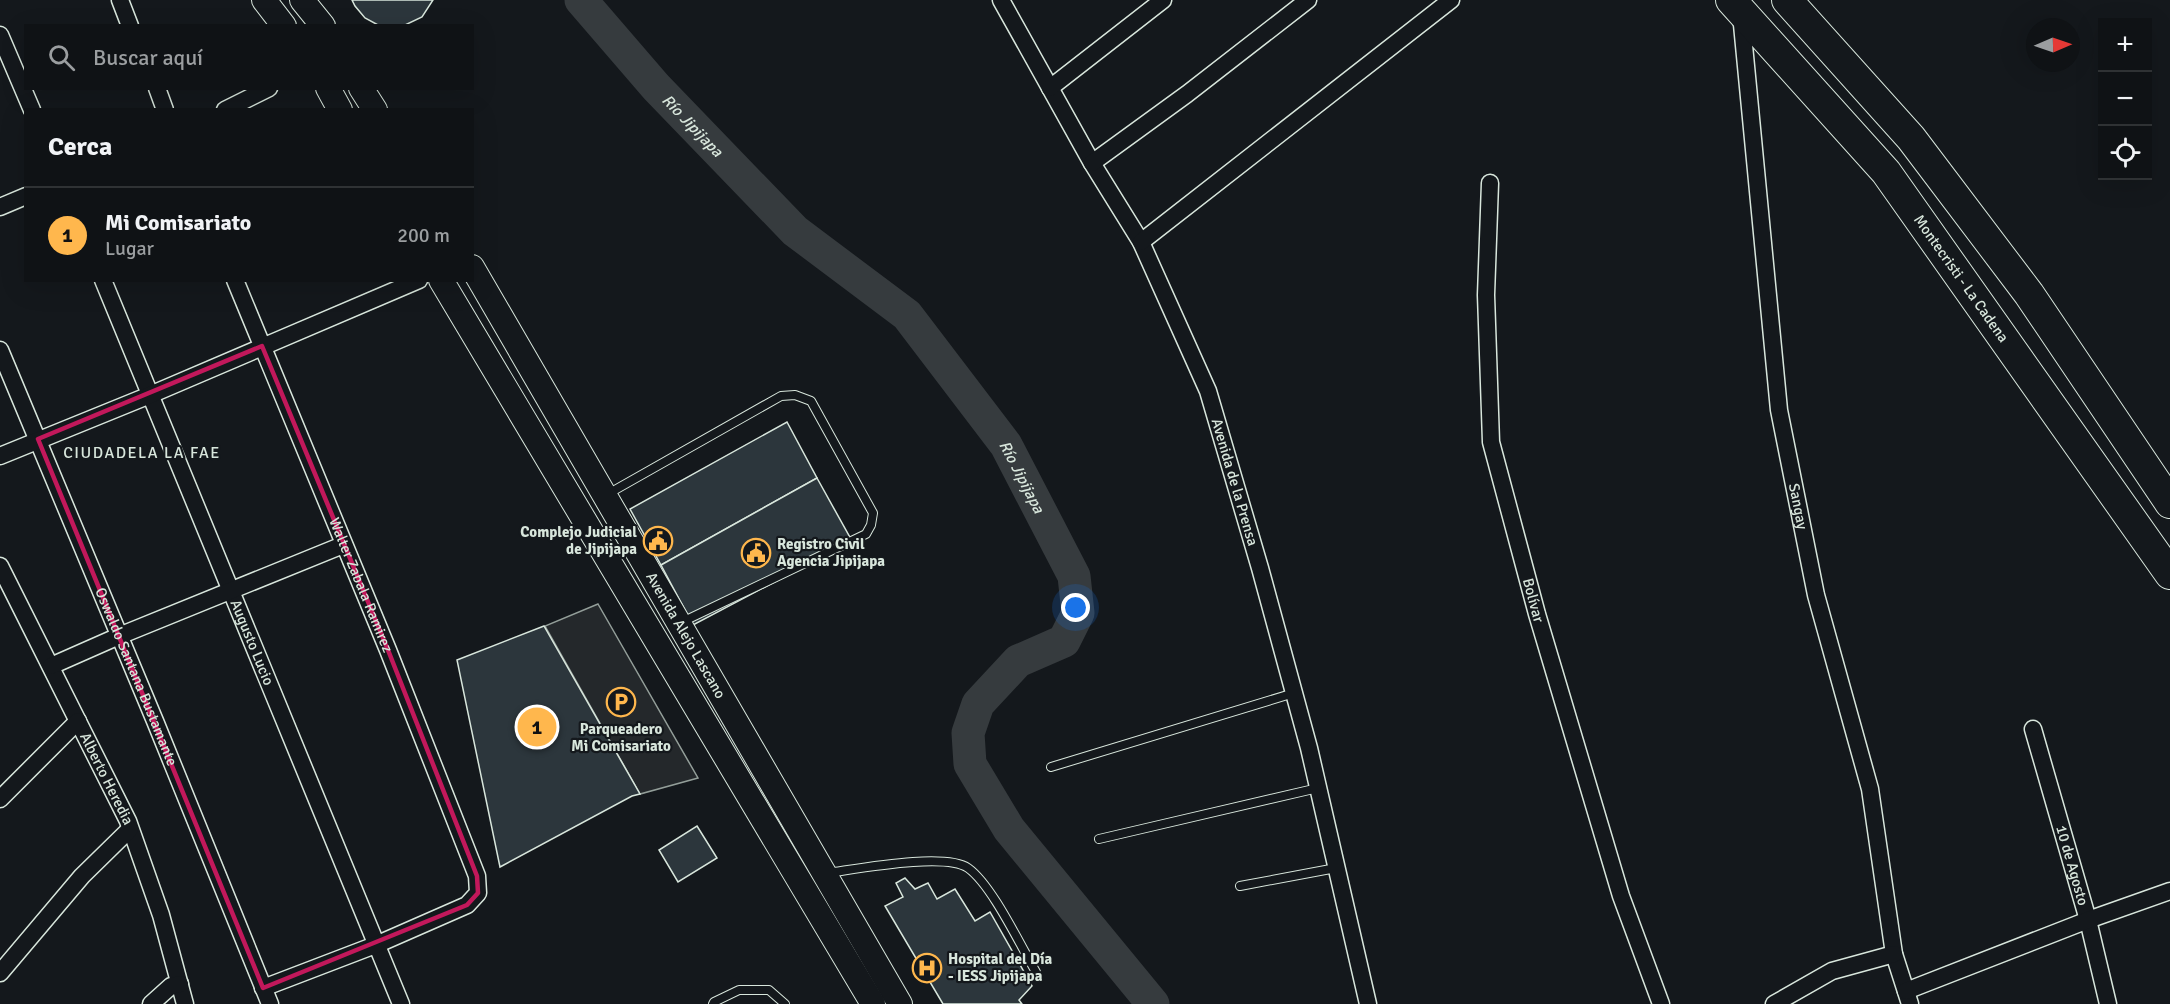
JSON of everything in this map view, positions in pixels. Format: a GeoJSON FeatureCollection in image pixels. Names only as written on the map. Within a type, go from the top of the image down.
{"type":"FeatureCollection","features":[{"type":"Feature","properties":{"kind":"highway"},"geometry":{"type":"LineString","coordinates":[[1787,0],[1911,138],[2029,294],[2170,503]]}},
{"type":"Feature","properties":{"kind":"highway","name":"Montecristi - La Cadena"},"geometry":{"type":"LineString","coordinates":[[1737,3],[1886,172],[2170,574]]}},
{"type":"Feature","properties":{"kind":"main road"},"geometry":{"type":"LineString","coordinates":[[264,0],[282,24]]}},
{"type":"Feature","properties":{"kind":"main road"},"geometry":{"type":"LineString","coordinates":[[302,0],[320,24]]}},
{"type":"Feature","properties":{"kind":"main road"},"geometry":{"type":"LineString","coordinates":[[329,90],[339,108]]}},
{"type":"Feature","properties":{"kind":"main road"},"geometry":{"type":"LineString","coordinates":[[362,90],[374,108]]}},
{"type":"Feature","properties":{"kind":"main road","name":"Avenida Alejo Lascano"},"geometry":{"type":"LineString","coordinates":[[474,270],[900,1004]]}},
{"type":"Feature","properties":{"kind":"main road","name":"Avenida Alejo Lascano"},"geometry":{"type":"LineString","coordinates":[[442,282],[873,1004]]}},
{"type":"Feature","properties":{"kind":"street"},"geometry":{"type":"LineString","coordinates":[[120,0],[129,24]]}},
{"type":"Feature","properties":{"kind":"street"},"geometry":{"type":"LineString","coordinates":[[1050,88],[1163,0]]}},
{"type":"Feature","properties":{"kind":"street"},"geometry":{"type":"LineString","coordinates":[[1092,163],[1187,94],[1308,0]]}},
{"type":"Feature","properties":{"kind":"street"},"geometry":{"type":"LineString","coordinates":[[1141,242],[1451,0]]}},
{"type":"Feature","properties":{"kind":"street","name":"Avenida de la Prensa"},"geometry":{"type":"LineString","coordinates":[[1003,1],[1092,163],[1141,242],[1208,392],[1294,693],[1368,1004]]}},
{"type":"Feature","properties":{"kind":"street","name":"Sangay"},"geometry":{"type":"LineString","coordinates":[[1737,3],[1779,410],[1816,595],[1870,789],[1894,954],[1908,997]]}},
{"type":"Feature","properties":{"kind":"street"},"geometry":{"type":"LineString","coordinates":[[0,35],[31,108]]}},
{"type":"Feature","properties":{"kind":"street"},"geometry":{"type":"LineString","coordinates":[[158,90],[164,108]]}},
{"type":"Feature","properties":{"kind":"street"},"geometry":{"type":"LineString","coordinates":[[229,108],[264,90]]}},
{"type":"Feature","properties":{"kind":"street","name":"Bolívar"},"geometry":{"type":"LineString","coordinates":[[1490,183],[1486,295],[1491,441],[1537,615],[1614,874],[1661,1004]]}},
{"type":"Feature","properties":{"kind":"street"},"geometry":{"type":"LineString","coordinates":[[0,207],[24,197]]}},
{"type":"Feature","properties":{"kind":"street","name":"Augusto Lucio"},"geometry":{"type":"LineString","coordinates":[[104,282],[401,1004]]}},
{"type":"Feature","properties":{"kind":"street","name":"Walter Zabala Ramirez"},"geometry":{"type":"LineString","coordinates":[[236,282],[388,650],[477,876],[478,893],[467,905],[378,944]]}},
{"type":"Feature","properties":{"kind":"street"},"geometry":{"type":"LineString","coordinates":[[0,456],[150,395],[414,282]]}},
{"type":"Feature","properties":{"kind":"street","name":"Oswaldo Santana Bustamante"},"geometry":{"type":"LineString","coordinates":[[0,350],[270,1004]]}},
{"type":"Feature","properties":{"kind":"street"},"geometry":{"type":"LineString","coordinates":[[51,666],[118,636],[343,545]]}},
{"type":"Feature","properties":{"kind":"street","name":"Alberto Heredia"},"geometry":{"type":"LineString","coordinates":[[0,568],[51,666],[130,829],[161,915],[185,1004]]}},
{"type":"Feature","properties":{"kind":"street"},"geometry":{"type":"LineString","coordinates":[[0,800],[78,721]]}},
{"type":"Feature","properties":{"kind":"street","name":"10 de Agosto"},"geometry":{"type":"LineString","coordinates":[[2033,729],[2088,920],[2108,1004]]}},
{"type":"Feature","properties":{"kind":"street"},"geometry":{"type":"LineString","coordinates":[[0,973],[82,876],[130,829]]}},
{"type":"Feature","properties":{"kind":"street"},"geometry":{"type":"LineString","coordinates":[[1908,997],[2088,920],[2170,891]]}},
{"type":"Feature","properties":{"kind":"street"},"geometry":{"type":"LineString","coordinates":[[263,987],[378,944]]}},
{"type":"Feature","properties":{"kind":"street"},"geometry":{"type":"LineString","coordinates":[[1773,1004],[1833,971],[1894,954]]}},
{"type":"Feature","properties":{"kind":"street"},"geometry":{"type":"LineString","coordinates":[[151,1004],[171,986],[180,984]]}},
{"type":"Feature","properties":{"kind":"lane"},"geometry":{"type":"LineString","coordinates":[[604,497],[781,396],[795,395],[811,401],[873,513],[871,525],[866,534],[679,624]]}},
{"type":"Feature","properties":{"kind":"lane"},"geometry":{"type":"LineString","coordinates":[[1051,767],[1294,693]]}},
{"type":"Feature","properties":{"kind":"lane"},"geometry":{"type":"LineString","coordinates":[[1099,839],[1318,788]]}},
{"type":"Feature","properties":{"kind":"lane"},"geometry":{"type":"LineString","coordinates":[[824,873],[935,861],[954,861],[967,867],[986,886],[1036,972]]}},
{"type":"Feature","properties":{"kind":"lane"},"geometry":{"type":"LineString","coordinates":[[1240,886],[1336,868]]}},
{"type":"Feature","properties":{"kind":"lane"},"geometry":{"type":"LineString","coordinates":[[713,1004],[739,990],[769,990],[785,1004]]}},
{"type":"Feature","properties":{"kind":"highlighted area"},"geometry":{"type":"Polygon","coordinates":[[[262,346],[388,650],[477,876],[478,893],[467,905],[263,988],[38,439],[262,346]]]}},
{"type":"Feature","properties":{"kind":"shaded area","name":"Parqueadero Mi Comisariato"},"geometry":{"type":"Polygon","coordinates":[[[598,604],[698,778],[640,794],[545,626],[598,604]]]}},
{"type":"Feature","properties":{"kind":"building"},"geometry":{"type":"Polygon","coordinates":[[[352,0],[433,0],[422,17],[407,24],[376,24],[365,18],[352,0]]]}},
{"type":"Feature","properties":{"kind":"building","name":"Complejo Judicial de Jipijapa"},"geometry":{"type":"Polygon","coordinates":[[[787,422],[817,478],[661,565],[630,509],[787,422]]]}},
{"type":"Feature","properties":{"kind":"building","name":"Registro Civil Agencia Jipijapa"},"geometry":{"type":"Polygon","coordinates":[[[817,478],[852,541],[693,625],[661,565],[817,478]]]}},
{"type":"Feature","properties":{"kind":"building"},"geometry":{"type":"Polygon","coordinates":[[[544,626],[640,794],[632,796],[500,867],[457,660],[544,626]]]}},
{"type":"Feature","properties":{"kind":"building"},"geometry":{"type":"Polygon","coordinates":[[[697,826],[717,858],[678,882],[659,850],[697,826]]]}},
{"type":"Feature","properties":{"kind":"building"},"geometry":{"type":"Polygon","coordinates":[[[905,878],[915,889],[928,883],[937,899],[955,889],[975,921],[990,912],[1032,986],[1019,1000],[1022,1004],[943,1004],[885,906],[903,897],[896,883],[905,878]]]}},
{"type":"Feature","properties":{"kind":"waterway","name":"Río Jipijapa"},"geometry":{"type":"LineString","coordinates":[[581,0],[656,87],[795,231],[907,315],[1006,445],[1074,576],[1078,613],[1064,641],[1018,661],[978,704],[968,733],[970,764],[1009,829],[1153,1004]]}},
{"type":"Feature","properties":{"kind":"place","name":"Complejo Judicial de Jipijapa"},"geometry":{"type":"Point","coordinates":[658,541]}},
{"type":"Feature","properties":{"kind":"place","name":"Registro Civil Agencia Jipijapa"},"geometry":{"type":"Point","coordinates":[756,553]}},
{"type":"Feature","properties":{"kind":"place","name":"Parqueadero Mi Comisariato"},"geometry":{"type":"Point","coordinates":[621,702]}},
{"type":"Feature","properties":{"kind":"place","name":"Mi Comisariato"},"geometry":{"type":"Point","coordinates":[537,727]}},
{"type":"Feature","properties":{"kind":"place","name":"Hospital del Día - IESS Jipijapa"},"geometry":{"type":"Point","coordinates":[927,968]}},
{"type":"Feature","properties":{"kind":"district","name":"CIUDADELA LA FAE"},"geometry":{"type":"Point","coordinates":[142,452]}}]}
